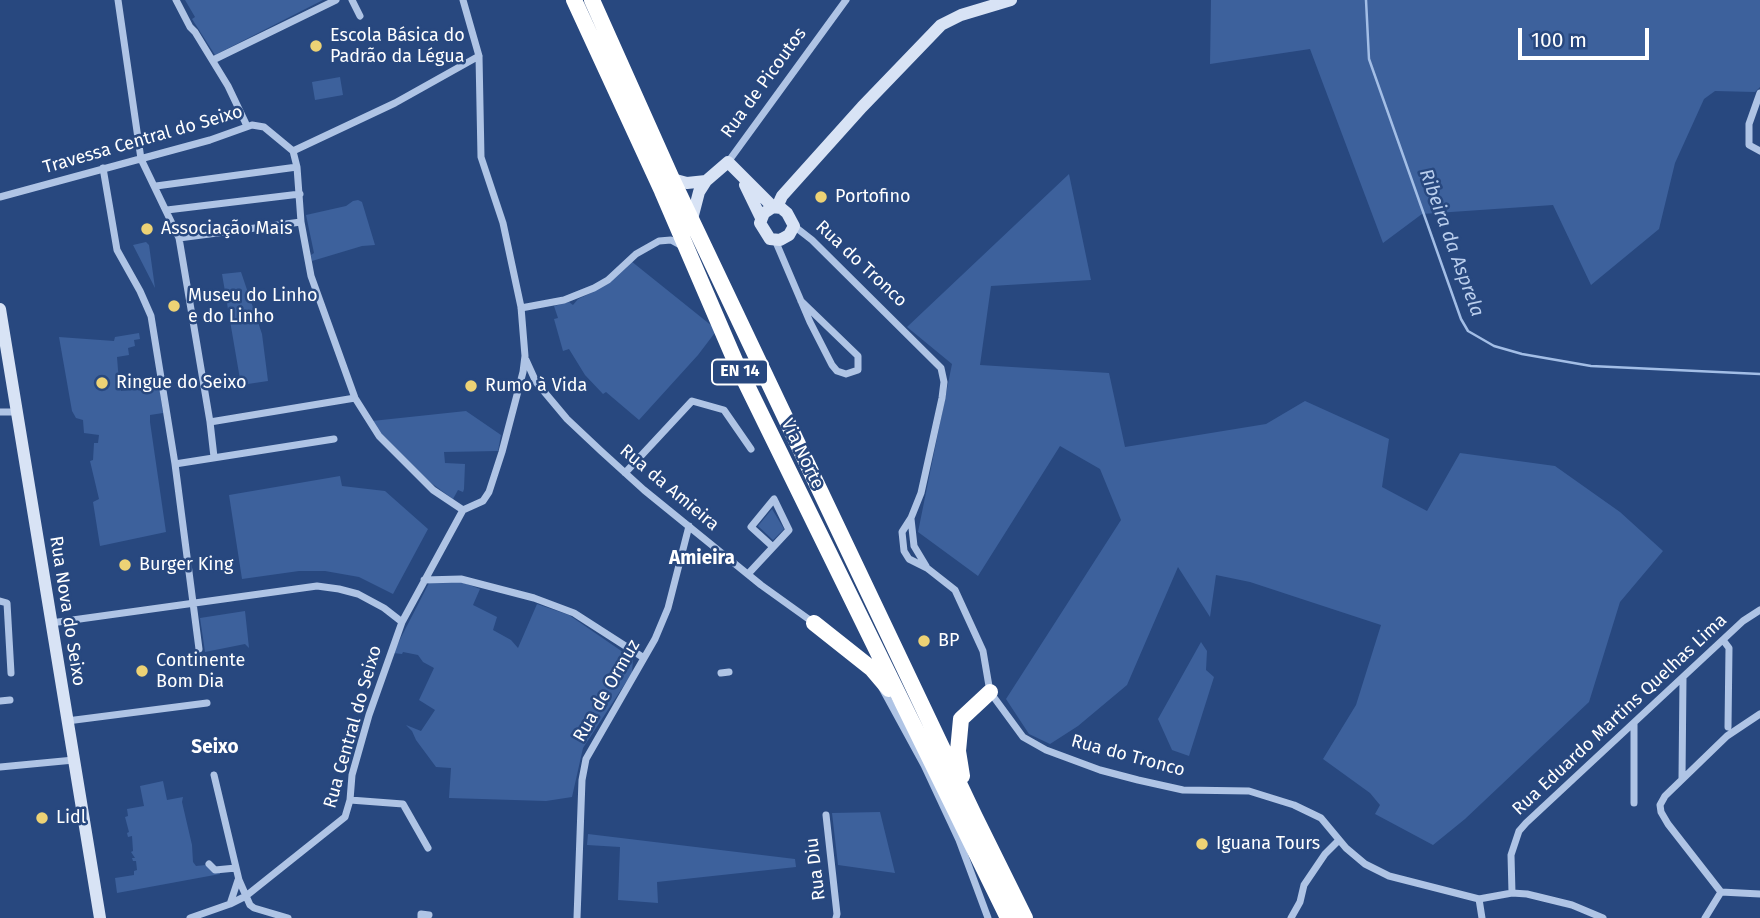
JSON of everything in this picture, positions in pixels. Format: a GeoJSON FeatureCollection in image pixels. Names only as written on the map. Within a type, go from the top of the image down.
{"type":"FeatureCollection","features":[{"type":"Feature","properties":{"kind":"highway","name":"Via Norte"},"geometry":{"type":"LineString","coordinates":[[575,0],[736,362],[1008,918]]}},
{"type":"Feature","properties":{"kind":"highway","name":"Via Norte"},"geometry":{"type":"LineString","coordinates":[[592,0],[672,179],[1025,918]]}},
{"type":"Feature","properties":{"kind":"highway"},"geometry":{"type":"LineString","coordinates":[[814,623],[872,669],[888,686],[920,738]]}},
{"type":"Feature","properties":{"kind":"highway"},"geometry":{"type":"LineString","coordinates":[[974,816],[960,767],[958,735],[961,719],[990,692]]}},
{"type":"Feature","properties":{"kind":"highway"},"geometry":{"type":"LineString","coordinates":[[927,716],[961,719]]}},
{"type":"Feature","properties":{"kind":"highway"},"geometry":{"type":"LineString","coordinates":[[985,873],[998,918]]}},
{"type":"Feature","properties":{"kind":"street"},"geometry":{"type":"LineString","coordinates":[[118,0],[141,159],[179,238],[214,457]]}},
{"type":"Feature","properties":{"kind":"street"},"geometry":{"type":"LineString","coordinates":[[176,0],[190,27],[213,60],[247,126]]}},
{"type":"Feature","properties":{"kind":"street"},"geometry":{"type":"LineString","coordinates":[[213,60],[336,0]]}},
{"type":"Feature","properties":{"kind":"street"},"geometry":{"type":"LineString","coordinates":[[352,0],[360,16]]}},
{"type":"Feature","properties":{"kind":"street","name":"Rua Central do Seixo"},"geometry":{"type":"LineString","coordinates":[[190,918],[246,896],[337,825],[348,813],[352,775],[369,715],[402,622],[463,510],[483,501],[489,492],[520,388],[525,356],[521,308],[503,223],[481,157],[479,56],[463,0]]}},
{"type":"Feature","properties":{"kind":"street","name":"Rua de Picoutos"},"geometry":{"type":"LineString","coordinates":[[692,219],[699,192],[706,181],[727,162],[846,0]]}},
{"type":"Feature","properties":{"kind":"street"},"geometry":{"type":"LineString","coordinates":[[761,218],[775,207],[862,107],[941,25],[961,15],[1011,0]]}},
{"type":"Feature","properties":{"kind":"street"},"geometry":{"type":"LineString","coordinates":[[463,510],[433,490],[379,436],[355,398],[311,276],[302,222],[298,167],[293,151],[395,103],[479,56]]}},
{"type":"Feature","properties":{"kind":"street"},"geometry":{"type":"LineString","coordinates":[[1760,93],[1749,124],[1749,145],[1760,151]]}},
{"type":"Feature","properties":{"kind":"street","name":"Travessa Central do Seixo"},"geometry":{"type":"LineString","coordinates":[[0,197],[141,159],[247,126],[262,126],[281,138],[293,151]]}},
{"type":"Feature","properties":{"kind":"street","name":"Rua do Tronco"},"geometry":{"type":"LineString","coordinates":[[727,162],[775,207],[785,210],[794,226],[812,240],[934,359],[943,373],[943,390],[921,493],[911,518],[914,546],[927,568],[955,590],[983,651],[990,692],[1023,737],[1046,750],[1100,770],[1183,790],[1249,791],[1294,805],[1321,818],[1339,840],[1365,864],[1389,876],[1479,899],[1512,893],[1572,905],[1603,918]]}},
{"type":"Feature","properties":{"kind":"street"},"geometry":{"type":"LineString","coordinates":[[156,186],[298,167]]}},
{"type":"Feature","properties":{"kind":"street"},"geometry":{"type":"LineString","coordinates":[[103,168],[117,250],[141,291],[151,316],[175,464],[199,649]]}},
{"type":"Feature","properties":{"kind":"street","name":"Rua do Tronco"},"geometry":{"type":"LineString","coordinates":[[742,178],[770,239],[780,240],[789,235],[794,226]]}},
{"type":"Feature","properties":{"kind":"street"},"geometry":{"type":"LineString","coordinates":[[672,179],[687,183],[706,181]]}},
{"type":"Feature","properties":{"kind":"street"},"geometry":{"type":"LineString","coordinates":[[167,210],[300,194]]}},
{"type":"Feature","properties":{"kind":"street"},"geometry":{"type":"LineString","coordinates":[[179,238],[302,222]]}},
{"type":"Feature","properties":{"kind":"street"},"geometry":{"type":"LineString","coordinates":[[521,308],[565,300],[594,288],[608,280],[636,254],[659,241],[671,240],[683,246]]}},
{"type":"Feature","properties":{"kind":"street"},"geometry":{"type":"LineString","coordinates":[[775,240],[801,301],[832,365],[837,371],[846,373],[858,370],[858,356],[801,301]]}},
{"type":"Feature","properties":{"kind":"street","name":"Rua Nova do Seixo"},"geometry":{"type":"LineString","coordinates":[[0,309],[100,918]]}},
{"type":"Feature","properties":{"kind":"street","name":"Rua da Amieira"},"geometry":{"type":"LineString","coordinates":[[525,356],[536,382],[567,419],[689,526],[814,623]]}},
{"type":"Feature","properties":{"kind":"street"},"geometry":{"type":"LineString","coordinates":[[520,388],[536,382]]}},
{"type":"Feature","properties":{"kind":"street"},"geometry":{"type":"LineString","coordinates":[[210,422],[355,398]]}},
{"type":"Feature","properties":{"kind":"street"},"geometry":{"type":"LineString","coordinates":[[625,472],[692,401],[724,410],[751,449]]}},
{"type":"Feature","properties":{"kind":"street"},"geometry":{"type":"LineString","coordinates":[[0,412],[17,412]]}},
{"type":"Feature","properties":{"kind":"street"},"geometry":{"type":"LineString","coordinates":[[175,464],[334,439]]}},
{"type":"Feature","properties":{"kind":"street"},"geometry":{"type":"LineString","coordinates":[[748,574],[789,530],[775,499],[751,527],[773,547]]}},
{"type":"Feature","properties":{"kind":"street","name":"Rua de Ormuz"},"geometry":{"type":"LineString","coordinates":[[577,918],[582,780],[586,759],[655,639],[668,608],[689,526]]}},
{"type":"Feature","properties":{"kind":"street"},"geometry":{"type":"LineString","coordinates":[[424,580],[461,579],[534,598],[573,613],[644,658]]}},
{"type":"Feature","properties":{"kind":"street"},"geometry":{"type":"LineString","coordinates":[[51,623],[302,587],[327,587],[364,597],[402,622]]}},
{"type":"Feature","properties":{"kind":"street"},"geometry":{"type":"LineString","coordinates":[[0,601],[7,603],[12,673]]}},
{"type":"Feature","properties":{"kind":"street","name":"Rua Eduardo Martins Quelhas Lima"},"geometry":{"type":"LineString","coordinates":[[1512,893],[1511,855],[1519,831],[1743,621],[1760,610]]}},
{"type":"Feature","properties":{"kind":"street"},"geometry":{"type":"LineString","coordinates":[[1723,640],[1729,648],[1728,727]]}},
{"type":"Feature","properties":{"kind":"street"},"geometry":{"type":"LineString","coordinates":[[872,669],[942,803],[988,918]]}},
{"type":"Feature","properties":{"kind":"street"},"geometry":{"type":"LineString","coordinates":[[1682,778],[1684,678]]}},
{"type":"Feature","properties":{"kind":"street"},"geometry":{"type":"LineString","coordinates":[[0,701],[10,700]]}},
{"type":"Feature","properties":{"kind":"street"},"geometry":{"type":"LineString","coordinates":[[67,721],[207,703]]}},
{"type":"Feature","properties":{"kind":"street"},"geometry":{"type":"LineString","coordinates":[[1760,714],[1727,736],[1682,778],[1660,805],[1668,824],[1721,892],[1760,894]]}},
{"type":"Feature","properties":{"kind":"street"},"geometry":{"type":"LineString","coordinates":[[1634,724],[1634,803]]}},
{"type":"Feature","properties":{"kind":"street"},"geometry":{"type":"LineString","coordinates":[[0,767],[74,760]]}},
{"type":"Feature","properties":{"kind":"street"},"geometry":{"type":"LineString","coordinates":[[214,775],[239,880],[246,896],[254,908],[288,918]]}},
{"type":"Feature","properties":{"kind":"street"},"geometry":{"type":"LineString","coordinates":[[350,800],[402,804],[428,848]]}},
{"type":"Feature","properties":{"kind":"street","name":"Rua Diu"},"geometry":{"type":"LineString","coordinates":[[826,816],[836,918]]}},
{"type":"Feature","properties":{"kind":"street"},"geometry":{"type":"LineString","coordinates":[[1291,918],[1300,902],[1304,885],[1325,854],[1339,840]]}},
{"type":"Feature","properties":{"kind":"street"},"geometry":{"type":"LineString","coordinates":[[209,864],[215,870],[236,868]]}},
{"type":"Feature","properties":{"kind":"street"},"geometry":{"type":"LineString","coordinates":[[230,904],[239,880]]}},
{"type":"Feature","properties":{"kind":"street"},"geometry":{"type":"LineString","coordinates":[[1705,918],[1721,892]]}},
{"type":"Feature","properties":{"kind":"street"},"geometry":{"type":"LineString","coordinates":[[1479,899],[1482,918]]}},
{"type":"Feature","properties":{"kind":"shaded area"},"geometry":{"type":"Polygon","coordinates":[[[185,0],[323,0],[215,55],[192,19],[195,17],[185,0]]]}},
{"type":"Feature","properties":{"kind":"shaded area"},"geometry":{"type":"Polygon","coordinates":[[[1211,0],[1760,0],[1760,87],[1755,92],[1715,91],[1704,99],[1675,163],[1659,229],[1591,285],[1553,205],[1422,214],[1383,243],[1310,49],[1210,64],[1211,0]]]}},
{"type":"Feature","properties":{"kind":"shaded area"},"geometry":{"type":"Polygon","coordinates":[[[340,77],[343,95],[315,100],[312,82],[340,77]]]}},
{"type":"Feature","properties":{"kind":"shaded area"},"geometry":{"type":"Polygon","coordinates":[[[1069,174],[1091,280],[991,286],[980,365],[1109,373],[1125,447],[1266,424],[1305,401],[1389,439],[1382,487],[1427,511],[1460,453],[1555,466],[1620,512],[1663,551],[1620,602],[1589,702],[1465,819],[1433,845],[1375,814],[1380,805],[1370,793],[1323,759],[1356,705],[1381,625],[1250,582],[1216,575],[1210,617],[1178,567],[1127,685],[1078,726],[1050,744],[1029,734],[1006,699],[1121,520],[1100,469],[1060,446],[978,576],[918,532],[952,364],[907,327],[1069,174]]]}},
{"type":"Feature","properties":{"kind":"shaded area"},"geometry":{"type":"Polygon","coordinates":[[[358,200],[362,202],[375,245],[362,246],[312,261],[311,255],[314,253],[306,215],[346,206],[358,200]]]}},
{"type":"Feature","properties":{"kind":"shaded area"},"geometry":{"type":"Polygon","coordinates":[[[146,242],[149,245],[155,288],[133,245],[146,242]]]}},
{"type":"Feature","properties":{"kind":"shaded area"},"geometry":{"type":"Polygon","coordinates":[[[631,261],[717,330],[639,420],[606,392],[603,394],[585,375],[569,349],[563,351],[554,319],[558,318],[554,306],[569,302],[573,305],[631,261]]]}},
{"type":"Feature","properties":{"kind":"shaded area"},"geometry":{"type":"Polygon","coordinates":[[[241,272],[262,334],[268,381],[241,385],[222,274],[241,272]]]}},
{"type":"Feature","properties":{"kind":"shaded area"},"geometry":{"type":"Polygon","coordinates":[[[139,333],[140,339],[134,340],[135,346],[128,348],[129,355],[117,357],[118,370],[121,391],[159,385],[163,413],[150,415],[150,422],[166,532],[100,546],[93,502],[99,499],[90,461],[93,460],[94,443],[98,443],[99,435],[84,433],[83,420],[76,418],[72,411],[59,337],[114,341],[115,337],[139,333]]]}},
{"type":"Feature","properties":{"kind":"shaded area"},"geometry":{"type":"Polygon","coordinates":[[[466,411],[501,435],[498,451],[444,452],[445,463],[465,464],[463,492],[458,490],[453,499],[427,480],[384,438],[372,421],[466,411]]]}},
{"type":"Feature","properties":{"kind":"shaded area"},"geometry":{"type":"Polygon","coordinates":[[[340,476],[342,486],[385,491],[428,529],[393,594],[359,577],[325,571],[299,571],[242,579],[229,495],[340,476]]]}},
{"type":"Feature","properties":{"kind":"shaded area"},"geometry":{"type":"Polygon","coordinates":[[[772,509],[784,529],[773,540],[758,526],[772,509]]]}},
{"type":"Feature","properties":{"kind":"shaded area"},"geometry":{"type":"Polygon","coordinates":[[[459,581],[480,589],[473,605],[497,617],[493,630],[511,640],[518,648],[537,604],[569,615],[633,659],[632,673],[583,748],[572,797],[546,801],[449,798],[451,768],[436,767],[406,725],[421,731],[435,710],[419,700],[434,668],[423,662],[418,655],[393,653],[429,583],[459,581]]]}},
{"type":"Feature","properties":{"kind":"shaded area"},"geometry":{"type":"Polygon","coordinates":[[[245,611],[249,648],[245,644],[205,652],[200,618],[245,611]]]}},
{"type":"Feature","properties":{"kind":"shaded area"},"geometry":{"type":"Polygon","coordinates":[[[1201,642],[1207,651],[1206,670],[1214,677],[1189,756],[1172,750],[1158,719],[1201,642]]]}},
{"type":"Feature","properties":{"kind":"shaded area"},"geometry":{"type":"Polygon","coordinates":[[[163,781],[167,800],[183,797],[193,862],[196,866],[206,865],[220,871],[220,874],[117,893],[115,878],[134,875],[137,870],[131,852],[132,836],[128,837],[127,833],[127,809],[144,806],[140,786],[163,781]]]}},
{"type":"Feature","properties":{"kind":"shaded area"},"geometry":{"type":"Polygon","coordinates":[[[880,812],[895,873],[838,865],[832,813],[880,812]]]}},
{"type":"Feature","properties":{"kind":"shaded area"},"geometry":{"type":"Polygon","coordinates":[[[588,834],[795,859],[796,867],[657,882],[658,903],[618,900],[620,847],[587,845],[588,834]]]}},
{"type":"Feature","properties":{"kind":"waterway","name":"Ribeira da Asprela"},"geometry":{"type":"LineString","coordinates":[[1366,0],[1369,59],[1461,319],[1468,331],[1494,346],[1522,354],[1591,366],[1760,374]]}},
{"type":"Feature","properties":{"kind":"place","name":"Escola Básica do Padrão da Légua"},"geometry":{"type":"Point","coordinates":[316,46]}},
{"type":"Feature","properties":{"kind":"place","name":"Portofino"},"geometry":{"type":"Point","coordinates":[821,197]}},
{"type":"Feature","properties":{"kind":"place","name":"Associação Mais"},"geometry":{"type":"Point","coordinates":[147,229]}},
{"type":"Feature","properties":{"kind":"place","name":"Museu do Linho e do Linho"},"geometry":{"type":"Point","coordinates":[174,306]}},
{"type":"Feature","properties":{"kind":"place","name":"Ringue do Seixo"},"geometry":{"type":"Point","coordinates":[102,383]}},
{"type":"Feature","properties":{"kind":"place","name":"Rumo à Vida"},"geometry":{"type":"Point","coordinates":[471,386]}},
{"type":"Feature","properties":{"kind":"place","name":"Burger King"},"geometry":{"type":"Point","coordinates":[125,565]}},
{"type":"Feature","properties":{"kind":"place","name":"BP"},"geometry":{"type":"Point","coordinates":[924,641]}},
{"type":"Feature","properties":{"kind":"place","name":"Continente Bom Dia"},"geometry":{"type":"Point","coordinates":[142,671]}},
{"type":"Feature","properties":{"kind":"place","name":"Lidl"},"geometry":{"type":"Point","coordinates":[42,818]}},
{"type":"Feature","properties":{"kind":"place","name":"Iguana Tours"},"geometry":{"type":"Point","coordinates":[1202,844]}},
{"type":"Feature","properties":{"kind":"district","name":"Amieira"},"geometry":{"type":"Point","coordinates":[702,559]}},
{"type":"Feature","properties":{"kind":"district","name":"Seixo"},"geometry":{"type":"Point","coordinates":[215,748]}}]}
